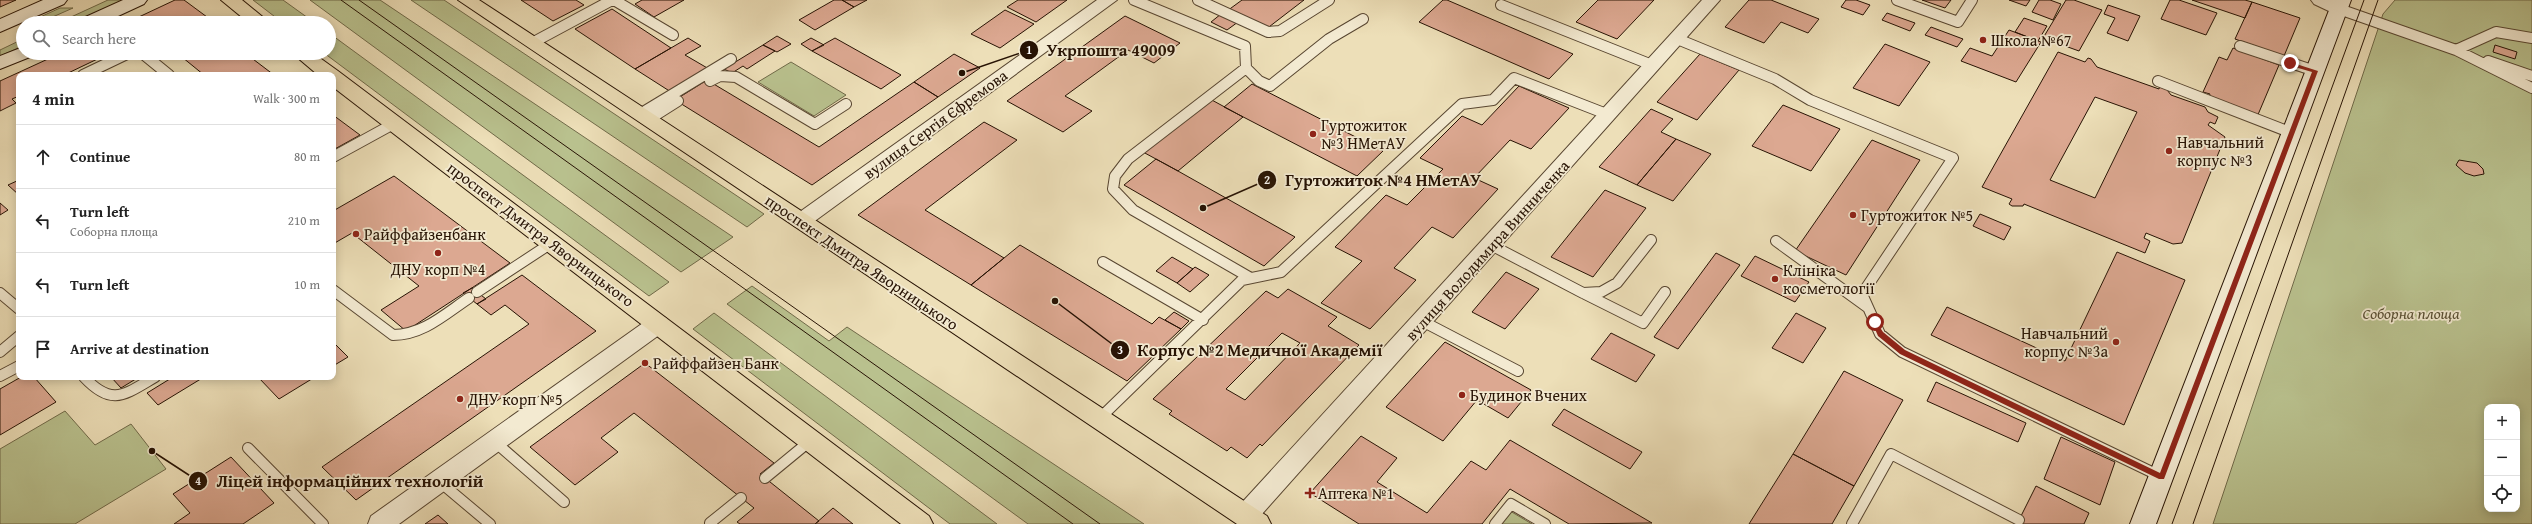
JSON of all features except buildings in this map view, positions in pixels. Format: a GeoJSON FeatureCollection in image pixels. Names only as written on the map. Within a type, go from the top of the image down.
{"type":"FeatureCollection","features":[{"type":"Feature","properties":{"kind":"main road"},"geometry":{"type":"LineString","coordinates":[[22,16],[58,0]]}},
{"type":"Feature","properties":{"kind":"main road"},"geometry":{"type":"LineString","coordinates":[[108,16],[138,0]]}},
{"type":"Feature","properties":{"kind":"main road"},"geometry":{"type":"LineString","coordinates":[[230,0],[252,16]]}},
{"type":"Feature","properties":{"kind":"main road","name":"проспект Дмитра Яворницького"},"geometry":{"type":"LineString","coordinates":[[467,0],[1251,520]]}},
{"type":"Feature","properties":{"kind":"main road"},"geometry":{"type":"LineString","coordinates":[[2143,524],[2315,71],[2334,3]]}},
{"type":"Feature","properties":{"kind":"main road"},"geometry":{"type":"LineString","coordinates":[[0,26],[16,19]]}},
{"type":"Feature","properties":{"kind":"main road"},"geometry":{"type":"LineString","coordinates":[[0,63],[16,56]]}},
{"type":"Feature","properties":{"kind":"main road","name":"проспект Дмитра Яворницького"},"geometry":{"type":"LineString","coordinates":[[310,60],[327,72]]}},
{"type":"Feature","properties":{"kind":"main road","name":"проспект Дмитра Яворницького"},"geometry":{"type":"LineString","coordinates":[[336,79],[552,242],[920,524]]}},
{"type":"Feature","properties":{"kind":"street","name":"вулиця Сергія Єфремова"},"geometry":{"type":"LineString","coordinates":[[801,221],[1108,0]]}},
{"type":"Feature","properties":{"kind":"street","name":"вулиця Володимира Винниченка"},"geometry":{"type":"LineString","coordinates":[[1251,520],[1422,321],[1711,0]]}},
{"type":"Feature","properties":{"kind":"street"},"geometry":{"type":"LineString","coordinates":[[380,524],[658,324]]}},
{"type":"Feature","properties":{"kind":"lane"},"geometry":{"type":"LineString","coordinates":[[532,43],[613,0],[673,35]]}},
{"type":"Feature","properties":{"kind":"lane"},"geometry":{"type":"LineString","coordinates":[[1134,0],[1245,46],[1246,68],[1259,81],[1270,86],[1329,39],[1363,19]]}},
{"type":"Feature","properties":{"kind":"lane"},"geometry":{"type":"LineString","coordinates":[[1198,0],[1268,32],[1280,31],[1329,0]]}},
{"type":"Feature","properties":{"kind":"lane"},"geometry":{"type":"LineString","coordinates":[[1897,0],[1958,22],[1972,0]]}},
{"type":"Feature","properties":{"kind":"lane"},"geometry":{"type":"LineString","coordinates":[[2334,3],[2456,50],[2532,76]]}},
{"type":"Feature","properties":{"kind":"lane"},"geometry":{"type":"LineString","coordinates":[[1501,5],[1652,65]]}},
{"type":"Feature","properties":{"kind":"lane"},"geometry":{"type":"LineString","coordinates":[[2456,50],[2496,32],[2532,38]]}},
{"type":"Feature","properties":{"kind":"lane"},"geometry":{"type":"LineString","coordinates":[[1676,38],[1775,79],[1810,100],[1953,158],[1862,294],[1880,334],[1902,352],[2162,477]]}},
{"type":"Feature","properties":{"kind":"lane"},"geometry":{"type":"LineString","coordinates":[[2240,46],[2315,71]]}},
{"type":"Feature","properties":{"kind":"lane"},"geometry":{"type":"LineString","coordinates":[[2456,50],[2532,88]]}},
{"type":"Feature","properties":{"kind":"lane"},"geometry":{"type":"LineString","coordinates":[[644,117],[731,59]]}},
{"type":"Feature","properties":{"kind":"lane"},"geometry":{"type":"LineString","coordinates":[[89,72],[114,60]]}},
{"type":"Feature","properties":{"kind":"lane"},"geometry":{"type":"LineString","coordinates":[[151,60],[165,72]]}},
{"type":"Feature","properties":{"kind":"lane"},"geometry":{"type":"LineString","coordinates":[[1246,68],[1128,159],[1115,176],[1113,189],[1134,210],[1249,277]]}},
{"type":"Feature","properties":{"kind":"lane"},"geometry":{"type":"LineString","coordinates":[[710,81],[720,76],[736,77],[815,124],[846,104]]}},
{"type":"Feature","properties":{"kind":"lane"},"geometry":{"type":"LineString","coordinates":[[1099,419],[1203,320],[1242,280],[1249,277],[1281,272],[1462,104],[1493,100],[1514,78],[1609,115]]}},
{"type":"Feature","properties":{"kind":"lane"},"geometry":{"type":"LineString","coordinates":[[2158,82],[2292,133]]}},
{"type":"Feature","properties":{"kind":"lane"},"geometry":{"type":"LineString","coordinates":[[644,117],[678,101]]}},
{"type":"Feature","properties":{"kind":"lane"},"geometry":{"type":"LineString","coordinates":[[336,155],[395,123]]}},
{"type":"Feature","properties":{"kind":"lane"},"geometry":{"type":"LineString","coordinates":[[1583,293],[1601,292],[1617,283],[1651,240]]}},
{"type":"Feature","properties":{"kind":"lane"},"geometry":{"type":"LineString","coordinates":[[1776,241],[1812,270],[1845,290],[1869,308]]}},
{"type":"Feature","properties":{"kind":"lane"},"geometry":{"type":"LineString","coordinates":[[336,292],[393,335],[401,336],[421,329],[552,242]]}},
{"type":"Feature","properties":{"kind":"lane"},"geometry":{"type":"LineString","coordinates":[[1491,245],[1643,323],[1665,292]]}},
{"type":"Feature","properties":{"kind":"lane"},"geometry":{"type":"LineString","coordinates":[[1103,262],[1203,320]]}},
{"type":"Feature","properties":{"kind":"lane"},"geometry":{"type":"LineString","coordinates":[[0,293],[16,306]]}},
{"type":"Feature","properties":{"kind":"lane"},"geometry":{"type":"LineString","coordinates":[[1422,321],[1518,371]]}},
{"type":"Feature","properties":{"kind":"lane"},"geometry":{"type":"LineString","coordinates":[[0,352],[16,339]]}},
{"type":"Feature","properties":{"kind":"lane"},"geometry":{"type":"LineString","coordinates":[[0,376],[16,368]]}},
{"type":"Feature","properties":{"kind":"lane"},"geometry":{"type":"LineString","coordinates":[[87,380],[98,392],[106,395],[132,390],[150,380]]}},
{"type":"Feature","properties":{"kind":"lane"},"geometry":{"type":"LineString","coordinates":[[765,478],[810,441]]}},
{"type":"Feature","properties":{"kind":"lane"},"geometry":{"type":"LineString","coordinates":[[495,442],[564,502]]}},
{"type":"Feature","properties":{"kind":"lane"},"geometry":{"type":"LineString","coordinates":[[248,448],[323,524]]}},
{"type":"Feature","properties":{"kind":"lane"},"geometry":{"type":"LineString","coordinates":[[1852,524],[1891,454],[2019,520]]}},
{"type":"Feature","properties":{"kind":"lane"},"geometry":{"type":"LineString","coordinates":[[440,482],[490,524]]}},
{"type":"Feature","properties":{"kind":"lane"},"geometry":{"type":"LineString","coordinates":[[710,523],[741,498]]}},
{"type":"Feature","properties":{"kind":"lane"},"geometry":{"type":"LineString","coordinates":[[1495,524],[1511,504],[1545,524]]}},
{"type":"Feature","properties":{"kind":"green space"},"geometry":{"type":"Polygon","coordinates":[[[108,0],[123,0],[88,16],[73,16],[108,0]]]}},
{"type":"Feature","properties":{"kind":"green space"},"geometry":{"type":"Polygon","coordinates":[[[253,0],[283,0],[305,16],[274,16],[253,0]]]}},
{"type":"Feature","properties":{"kind":"green space"},"geometry":{"type":"Polygon","coordinates":[[[310,0],[380,0],[733,237],[681,272],[336,19],[336,16],[332,16],[310,0]]]}},
{"type":"Feature","properties":{"kind":"green space"},"geometry":{"type":"Polygon","coordinates":[[[411,0],[444,0],[764,214],[747,227],[411,0]]]}},
{"type":"Feature","properties":{"kind":"green space","name":"Соборна площа"},"geometry":{"type":"Polygon","coordinates":[[[2395,0],[2532,0],[2532,524],[2213,524],[2383,14],[2395,0]]]}},
{"type":"Feature","properties":{"kind":"green space"},"geometry":{"type":"Polygon","coordinates":[[[60,8],[73,8],[55,16],[42,16],[60,8]]]}},
{"type":"Feature","properties":{"kind":"green space"},"geometry":{"type":"Polygon","coordinates":[[[336,38],[669,282],[649,296],[333,60],[336,60],[336,38]]]}},
{"type":"Feature","properties":{"kind":"green space"},"geometry":{"type":"Polygon","coordinates":[[[16,42],[16,49],[0,56],[0,50],[16,42]]]}},
{"type":"Feature","properties":{"kind":"green space"},"geometry":{"type":"Polygon","coordinates":[[[791,62],[846,95],[814,116],[758,82],[791,62]]]}},
{"type":"Feature","properties":{"kind":"green space"},"geometry":{"type":"Polygon","coordinates":[[[752,286],[829,341],[847,327],[1144,524],[1028,524],[727,304],[752,286]]]}},
{"type":"Feature","properties":{"kind":"green space"},"geometry":{"type":"Polygon","coordinates":[[[714,313],[997,524],[950,524],[693,329],[714,313]]]}},
{"type":"Feature","properties":{"kind":"green space"},"geometry":{"type":"Polygon","coordinates":[[[65,411],[95,445],[131,424],[166,469],[75,524],[0,524],[0,449],[65,411]]]}},
{"type":"Feature","properties":{"kind":"green space"},"geometry":{"type":"Polygon","coordinates":[[[1510,511],[1532,524],[1500,524],[1510,511]]]}},
{"type":"Feature","properties":{"kind":"tram line"},"geometry":{"type":"LineString","coordinates":[[341,0],[1073,524]]}},
{"type":"Feature","properties":{"kind":"tram line"},"geometry":{"type":"LineString","coordinates":[[359,0],[1100,524]]}},
{"type":"Feature","properties":{"kind":"tram line"},"geometry":{"type":"LineString","coordinates":[[2172,524],[2364,0]]}},
{"type":"Feature","properties":{"kind":"tram line"},"geometry":{"type":"LineString","coordinates":[[2193,524],[2378,0]]}},
{"type":"Feature","properties":{"kind":"place","name":"Школа №67"},"geometry":{"type":"Point","coordinates":[1983,40]}},
{"type":"Feature","properties":{"kind":"place","name":"Укрпошта 49009"},"geometry":{"type":"Point","coordinates":[962,73]}},
{"type":"Feature","properties":{"kind":"place","name":"Гуртожиток №3 НМетАУ"},"geometry":{"type":"Point","coordinates":[1313,134]}},
{"type":"Feature","properties":{"kind":"place","name":"Навчальний корпус №3"},"geometry":{"type":"Point","coordinates":[2169,151]}},
{"type":"Feature","properties":{"kind":"place","name":"Гуртожиток №4 НМетАУ"},"geometry":{"type":"Point","coordinates":[1203,208]}},
{"type":"Feature","properties":{"kind":"place","name":"Гуртожиток №5"},"geometry":{"type":"Point","coordinates":[1853,215]}},
{"type":"Feature","properties":{"kind":"place","name":"Райффайзенбанк"},"geometry":{"type":"Point","coordinates":[356,234]}},
{"type":"Feature","properties":{"kind":"place","name":"ДНУ корп №4"},"geometry":{"type":"Point","coordinates":[438,253]}},
{"type":"Feature","properties":{"kind":"place","name":"Клініка косметології"},"geometry":{"type":"Point","coordinates":[1775,279]}},
{"type":"Feature","properties":{"kind":"place","name":"Корпус №2 Медичної Академії"},"geometry":{"type":"Point","coordinates":[1055,301]}},
{"type":"Feature","properties":{"kind":"place","name":"Навчальний корпус №3а"},"geometry":{"type":"Point","coordinates":[2116,342]}},
{"type":"Feature","properties":{"kind":"place","name":"Райффайзен Банк"},"geometry":{"type":"Point","coordinates":[645,363]}},
{"type":"Feature","properties":{"kind":"place","name":"Будинок Вчених"},"geometry":{"type":"Point","coordinates":[1462,395]}},
{"type":"Feature","properties":{"kind":"place","name":"ДНУ корп №5"},"geometry":{"type":"Point","coordinates":[460,399]}},
{"type":"Feature","properties":{"kind":"place","name":"Ліцей інформаційних технологій"},"geometry":{"type":"Point","coordinates":[152,451]}},
{"type":"Feature","properties":{"kind":"place","name":"Аптека №1"},"geometry":{"type":"Point","coordinates":[1310,493]}},
{"type":"Feature","properties":{"kind":"route"},"geometry":{"type":"LineString","coordinates":[[1875,322],[1880,334],[1902,352],[2162,477],[2315,71],[2290,63]]}}]}
